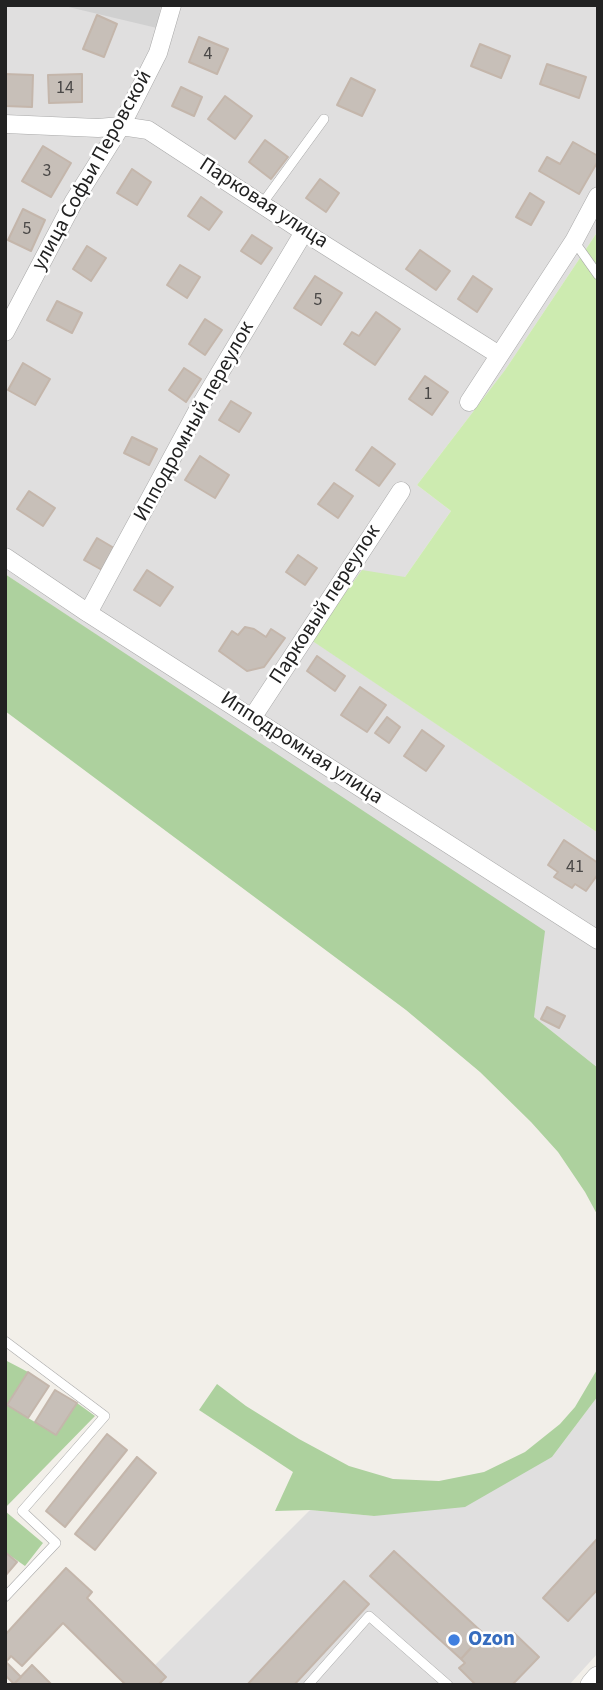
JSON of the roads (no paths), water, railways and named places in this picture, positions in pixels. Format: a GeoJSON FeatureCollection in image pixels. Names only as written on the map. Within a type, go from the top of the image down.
{"type":"FeatureCollection","features":[{"type":"Feature","properties":{"kind":"street","name":"улица Софьи Перовской"},"geometry":{"type":"LineString","coordinates":[[5,332],[74,201],[121,126],[158,53],[172,5]]}},
{"type":"Feature","properties":{"kind":"street","name":"Парковая улица"},"geometry":{"type":"LineString","coordinates":[[5,124],[98,128],[121,126],[148,130],[499,355]]}},
{"type":"Feature","properties":{"kind":"street"},"geometry":{"type":"LineString","coordinates":[[470,402],[574,241],[598,196]]}},
{"type":"Feature","properties":{"kind":"street","name":"Ипподромный переулок"},"geometry":{"type":"LineString","coordinates":[[88,613],[200,406],[304,232]]}},
{"type":"Feature","properties":{"kind":"street","name":"Парковый переулок"},"geometry":{"type":"LineString","coordinates":[[251,718],[401,492]]}},
{"type":"Feature","properties":{"kind":"street","name":"Ипподромная улица"},"geometry":{"type":"LineString","coordinates":[[5,557],[598,940]]}},
{"type":"Feature","properties":{"kind":"street"},"geometry":{"type":"LineString","coordinates":[[592,1685],[598,1678]]}},
{"type":"Feature","properties":{"kind":"lane"},"geometry":{"type":"LineString","coordinates":[[262,204],[324,119]]}},
{"type":"Feature","properties":{"kind":"lane"},"geometry":{"type":"LineString","coordinates":[[574,241],[598,275]]}},
{"type":"Feature","properties":{"kind":"lane"},"geometry":{"type":"LineString","coordinates":[[5,1341],[105,1416],[22,1511],[56,1543],[5,1597]]}},
{"type":"Feature","properties":{"kind":"lane"},"geometry":{"type":"LineString","coordinates":[[308,1685],[369,1615],[448,1685]]}},
{"type":"Feature","properties":{"kind":"place","name":"Ozon"},"geometry":{"type":"Point","coordinates":[454,1640]}}]}
